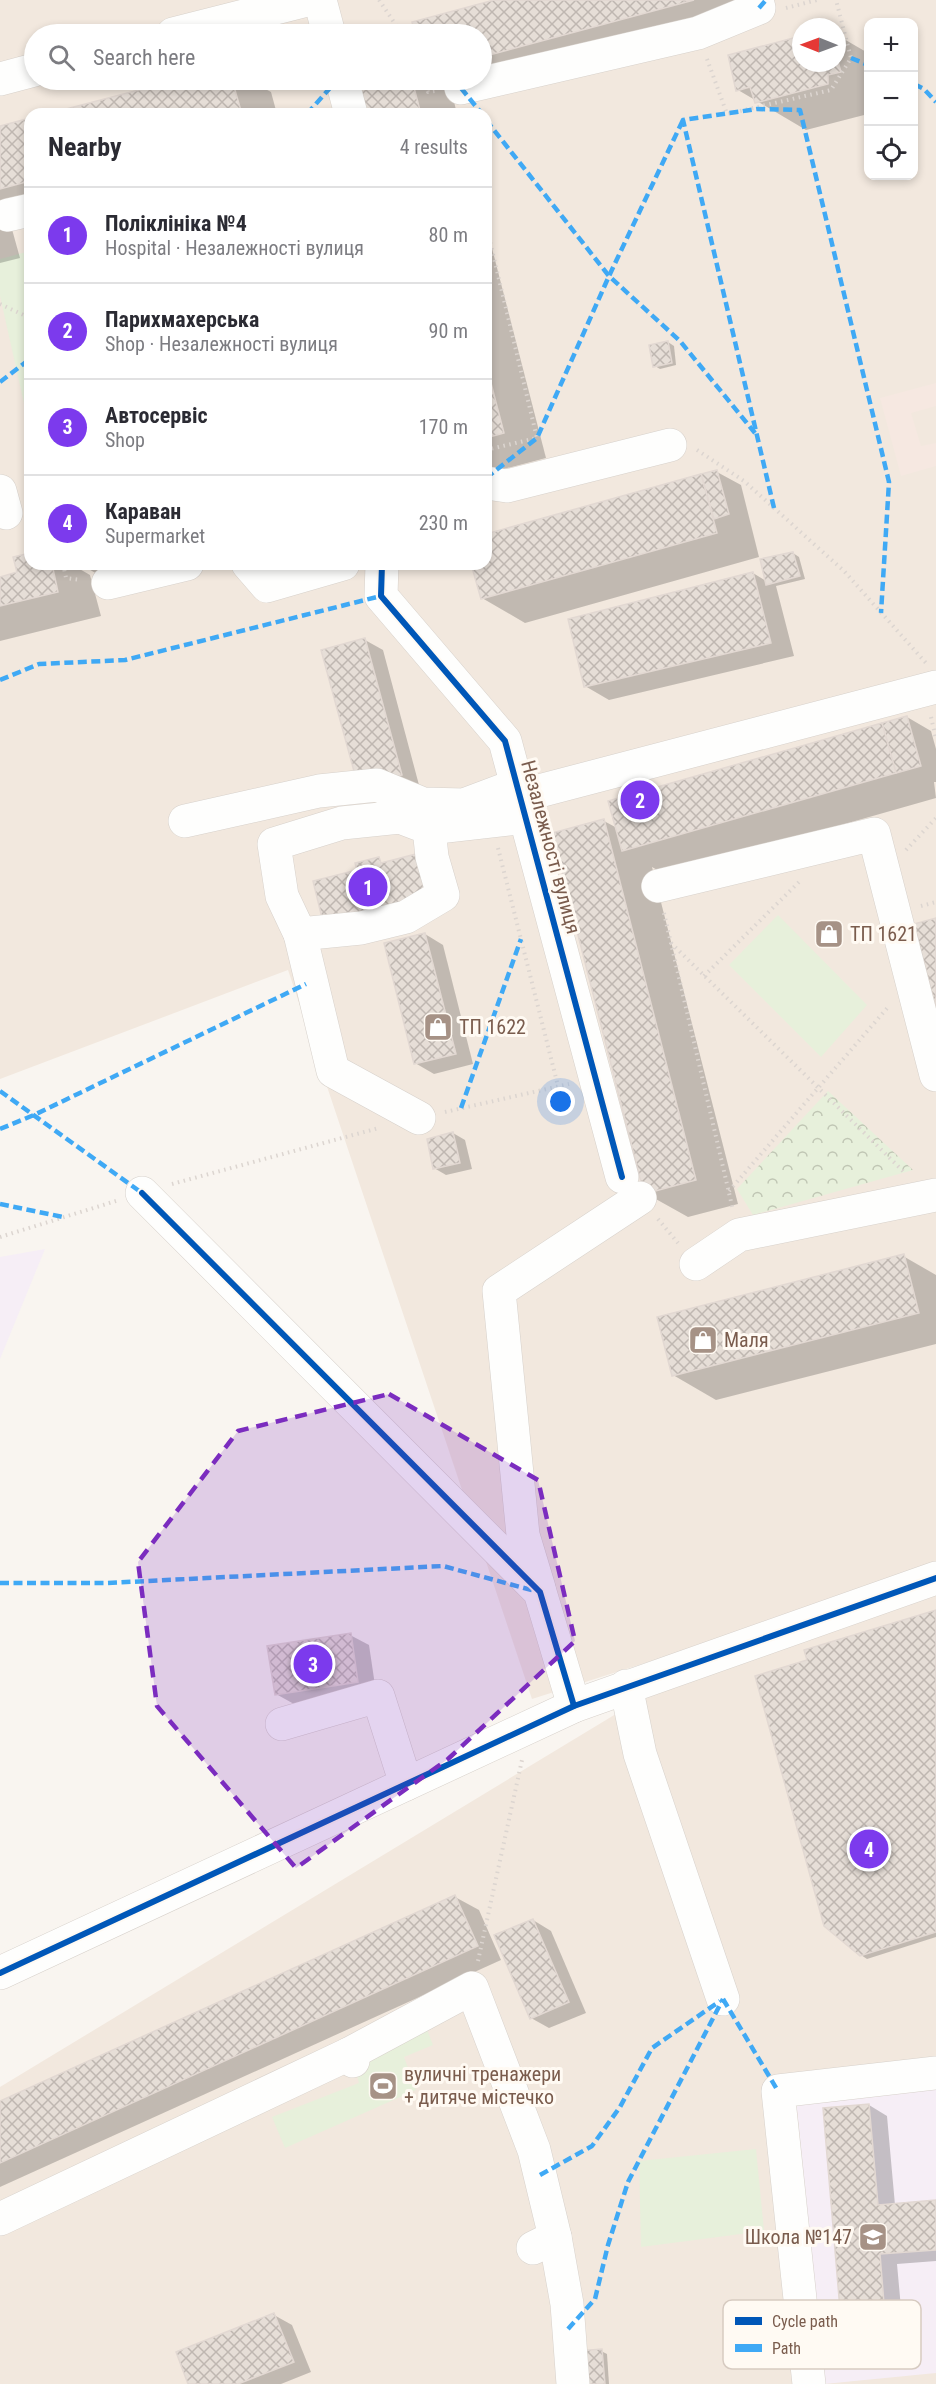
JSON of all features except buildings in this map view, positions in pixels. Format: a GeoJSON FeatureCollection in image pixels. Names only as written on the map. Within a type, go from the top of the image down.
{"type":"FeatureCollection","features":[{"type":"Feature","properties":{"kind":"street"},"geometry":{"type":"LineString","coordinates":[[212,24],[307,0]]}},
{"type":"Feature","properties":{"kind":"street"},"geometry":{"type":"LineString","coordinates":[[320,0],[326,24]]}},
{"type":"Feature","properties":{"kind":"street"},"geometry":{"type":"LineString","coordinates":[[492,81],[698,33],[759,8],[757,0]]}},
{"type":"Feature","properties":{"kind":"street"},"geometry":{"type":"LineString","coordinates":[[0,79],[24,73]]}},
{"type":"Feature","properties":{"kind":"street"},"geometry":{"type":"LineString","coordinates":[[345,90],[349,108]]}},
{"type":"Feature","properties":{"kind":"street"},"geometry":{"type":"LineString","coordinates":[[492,484],[507,486],[681,446]]}},
{"type":"Feature","properties":{"kind":"street"},"geometry":{"type":"LineString","coordinates":[[108,584],[163,570]]}},
{"type":"Feature","properties":{"kind":"street"},"geometry":{"type":"LineString","coordinates":[[253,570],[267,586],[322,570]]}},
{"type":"Feature","properties":{"kind":"street","name":"Незалежності вулиця"},"geometry":{"type":"LineString","coordinates":[[382,570],[381,596],[505,741],[596,1078],[631,1188],[499,1291],[523,1535],[540,1592]]}},
{"type":"Feature","properties":{"kind":"street","name":"Незалежності вулиця"},"geometry":{"type":"LineString","coordinates":[[521,799],[932,676]]}},
{"type":"Feature","properties":{"kind":"street"},"geometry":{"type":"LineString","coordinates":[[185,821],[319,791],[377,785],[423,804],[464,805],[521,799]]}},
{"type":"Feature","properties":{"kind":"street"},"geometry":{"type":"LineString","coordinates":[[419,1118],[333,1071],[300,934],[282,897],[274,844],[342,823],[400,817],[429,828],[491,821],[521,799]]}},
{"type":"Feature","properties":{"kind":"street"},"geometry":{"type":"LineString","coordinates":[[300,934],[361,928],[406,917],[443,895],[432,857],[429,828]]}},
{"type":"Feature","properties":{"kind":"street"},"geometry":{"type":"LineString","coordinates":[[658,886],[874,834],[936,1075]]}},
{"type":"Feature","properties":{"kind":"street"},"geometry":{"type":"LineString","coordinates":[[142,1193],[540,1592],[574,1706]]}},
{"type":"Feature","properties":{"kind":"street"},"geometry":{"type":"LineString","coordinates":[[696,1264],[739,1235],[933,1195]]}},
{"type":"Feature","properties":{"kind":"street"},"geometry":{"type":"LineString","coordinates":[[0,1973],[574,1706],[936,1578]]}},
{"type":"Feature","properties":{"kind":"street"},"geometry":{"type":"LineString","coordinates":[[626,1686],[640,1754],[723,1999]]}},
{"type":"Feature","properties":{"kind":"street"},"geometry":{"type":"LineString","coordinates":[[282,1724],[378,1696],[406,1784]]}},
{"type":"Feature","properties":{"kind":"street"},"geometry":{"type":"LineString","coordinates":[[0,2219],[351,2057],[472,1988],[534,2150],[544,2242],[567,2304],[573,2384]]}},
{"type":"Feature","properties":{"kind":"street"},"geometry":{"type":"LineString","coordinates":[[799,2300],[778,2091],[936,2073]]}},
{"type":"Feature","properties":{"kind":"street"},"geometry":{"type":"LineString","coordinates":[[806,2369],[808,2384]]}},
{"type":"Feature","properties":{"kind":"path"},"geometry":{"type":"LineString","coordinates":[[379,0],[395,24]]}},
{"type":"Feature","properties":{"kind":"path"},"geometry":{"type":"LineString","coordinates":[[698,33],[727,114],[831,90],[851,58],[836,0]]}},
{"type":"Feature","properties":{"kind":"path"},"geometry":{"type":"LineString","coordinates":[[492,250],[537,438],[492,449]]}},
{"type":"Feature","properties":{"kind":"path"},"geometry":{"type":"LineString","coordinates":[[0,304],[24,315]]}},
{"type":"Feature","properties":{"kind":"path"},"geometry":{"type":"LineString","coordinates":[[681,446],[744,481],[844,571],[932,676]]}},
{"type":"Feature","properties":{"kind":"path"},"geometry":{"type":"LineString","coordinates":[[884,873],[936,818]]}},
{"type":"Feature","properties":{"kind":"path"},"geometry":{"type":"LineString","coordinates":[[491,821],[558,1086]]}},
{"type":"Feature","properties":{"kind":"path"},"geometry":{"type":"LineString","coordinates":[[704,976],[804,876]]}},
{"type":"Feature","properties":{"kind":"path"},"geometry":{"type":"LineString","coordinates":[[658,886],[739,1235]]}},
{"type":"Feature","properties":{"kind":"path"},"geometry":{"type":"LineString","coordinates":[[671,943],[819,1088],[933,1195]]}},
{"type":"Feature","properties":{"kind":"path"},"geometry":{"type":"LineString","coordinates":[[729,1192],[912,980]]}},
{"type":"Feature","properties":{"kind":"path"},"geometry":{"type":"LineString","coordinates":[[0,1237],[142,1193],[419,1118],[596,1078]]}},
{"type":"Feature","properties":{"kind":"path"},"geometry":{"type":"LineString","coordinates":[[472,1988],[530,1726]]}},
{"type":"Feature","properties":{"kind":"highlighted area"},"geometry":{"type":"Polygon","coordinates":[[[389,1394],[538,1480],[575,1641],[448,1759],[296,1868],[157,1706],[138,1562],[238,1431],[389,1394]]]}},
{"type":"Feature","properties":{"kind":"shaded area"},"geometry":{"type":"Polygon","coordinates":[[[0,0],[936,0],[936,1570],[532,1699],[288,970],[0,1079],[0,0]]]}},
{"type":"Feature","properties":{"kind":"shaded area"},"geometry":{"type":"Polygon","coordinates":[[[936,383],[936,406],[911,413],[921,446],[936,443],[936,466],[901,476],[880,398],[936,383]]]}},
{"type":"Feature","properties":{"kind":"shaded area"},"geometry":{"type":"Polygon","coordinates":[[[45,1249],[0,1359],[0,1257],[45,1249]]]}},
{"type":"Feature","properties":{"kind":"shaded area"},"geometry":{"type":"Polygon","coordinates":[[[936,1594],[936,2384],[0,2384],[0,2087],[644,1697],[936,1594]]]}},
{"type":"Feature","properties":{"kind":"shaded area","name":"Школа №147"},"geometry":{"type":"Polygon","coordinates":[[[936,2086],[936,2373],[824,2384],[823,2369],[921,2369],[921,2300],[816,2300],[796,2100],[936,2086]]]}},
{"type":"Feature","properties":{"kind":"green space"},"geometry":{"type":"Polygon","coordinates":[[[24,253],[24,403],[0,296],[0,259],[24,253]]]}},
{"type":"Feature","properties":{"kind":"green space"},"geometry":{"type":"Polygon","coordinates":[[[778,915],[867,1005],[821,1057],[729,965],[778,915]]]}},
{"type":"Feature","properties":{"kind":"green space"},"geometry":{"type":"Polygon","coordinates":[[[828,1091],[913,1170],[753,1215],[737,1189],[828,1091]]]}},
{"type":"Feature","properties":{"kind":"green space","name":"вуличні тренажери + дитяче містечко"},"geometry":{"type":"Polygon","coordinates":[[[424,2022],[433,2045],[404,2057],[416,2090],[285,2148],[272,2117],[359,2083],[353,2061],[424,2022]]]}},
{"type":"Feature","properties":{"kind":"green space"},"geometry":{"type":"Polygon","coordinates":[[[756,2149],[764,2231],[641,2247],[639,2161],[756,2149]]]}},
{"type":"Feature","properties":{"kind":"marked path"},"geometry":{"type":"LineString","coordinates":[[759,8],[766,0]]}},
{"type":"Feature","properties":{"kind":"marked path"},"geometry":{"type":"LineString","coordinates":[[851,58],[864,63]]}},
{"type":"Feature","properties":{"kind":"marked path"},"geometry":{"type":"LineString","coordinates":[[918,86],[936,102]]}},
{"type":"Feature","properties":{"kind":"marked path"},"geometry":{"type":"LineString","coordinates":[[312,108],[328,90]]}},
{"type":"Feature","properties":{"kind":"marked path"},"geometry":{"type":"LineString","coordinates":[[463,90],[477,108]]}},
{"type":"Feature","properties":{"kind":"marked path"},"geometry":{"type":"LineString","coordinates":[[774,508],[683,120],[757,109],[800,110],[889,482],[881,613]]}},
{"type":"Feature","properties":{"kind":"marked path"},"geometry":{"type":"LineString","coordinates":[[492,473],[537,438],[609,276],[683,120]]}},
{"type":"Feature","properties":{"kind":"marked path"},"geometry":{"type":"LineString","coordinates":[[492,128],[609,276],[680,341],[755,433]]}},
{"type":"Feature","properties":{"kind":"marked path"},"geometry":{"type":"LineString","coordinates":[[0,382],[24,364]]}},
{"type":"Feature","properties":{"kind":"marked path"},"geometry":{"type":"LineString","coordinates":[[0,680],[39,664],[125,660],[381,596]]}},
{"type":"Feature","properties":{"kind":"marked path"},"geometry":{"type":"LineString","coordinates":[[461,1108],[521,939]]}},
{"type":"Feature","properties":{"kind":"marked path"},"geometry":{"type":"LineString","coordinates":[[0,1129],[34,1115],[306,984]]}},
{"type":"Feature","properties":{"kind":"marked path"},"geometry":{"type":"LineString","coordinates":[[0,1091],[142,1193]]}},
{"type":"Feature","properties":{"kind":"marked path"},"geometry":{"type":"LineString","coordinates":[[0,1204],[63,1217]]}},
{"type":"Feature","properties":{"kind":"marked path"},"geometry":{"type":"LineString","coordinates":[[0,1583],[108,1583],[443,1566],[535,1591]]}},
{"type":"Feature","properties":{"kind":"marked path"},"geometry":{"type":"LineString","coordinates":[[723,1999],[778,2091]]}},
{"type":"Feature","properties":{"kind":"marked path"},"geometry":{"type":"LineString","coordinates":[[568,2329],[595,2299],[608,2245],[628,2182],[723,1999]]}},
{"type":"Feature","properties":{"kind":"marked path"},"geometry":{"type":"LineString","coordinates":[[540,2175],[592,2146],[620,2107],[652,2048],[720,2001]]}},
{"type":"Feature","properties":{"kind":"cycle path"},"geometry":{"type":"LineString","coordinates":[[382,570],[381,596],[505,741],[622,1177]]}},
{"type":"Feature","properties":{"kind":"cycle path"},"geometry":{"type":"LineString","coordinates":[[142,1193],[540,1592],[574,1706]]}},
{"type":"Feature","properties":{"kind":"cycle path"},"geometry":{"type":"LineString","coordinates":[[0,1973],[574,1706],[936,1578]]}},
{"type":"Feature","properties":{"kind":"place","name":"Парихмахерська"},"geometry":{"type":"Point","coordinates":[640,800]}},
{"type":"Feature","properties":{"kind":"place","name":"Поліклініка №4"},"geometry":{"type":"Point","coordinates":[368,887]}},
{"type":"Feature","properties":{"kind":"place","name":"ТП 1621"},"geometry":{"type":"Point","coordinates":[829,934]}},
{"type":"Feature","properties":{"kind":"place","name":"ТП 1622"},"geometry":{"type":"Point","coordinates":[438,1027]}},
{"type":"Feature","properties":{"kind":"place","name":"Маля"},"geometry":{"type":"Point","coordinates":[703,1340]}},
{"type":"Feature","properties":{"kind":"place","name":"Автосервіс"},"geometry":{"type":"Point","coordinates":[313,1664]}},
{"type":"Feature","properties":{"kind":"place","name":"Караван"},"geometry":{"type":"Point","coordinates":[869,1849]}},
{"type":"Feature","properties":{"kind":"place","name":"вуличні тренажери + дитяче містечко"},"geometry":{"type":"Point","coordinates":[383,2086]}},
{"type":"Feature","properties":{"kind":"place","name":"Школа №147"},"geometry":{"type":"Point","coordinates":[873,2237]}}]}
